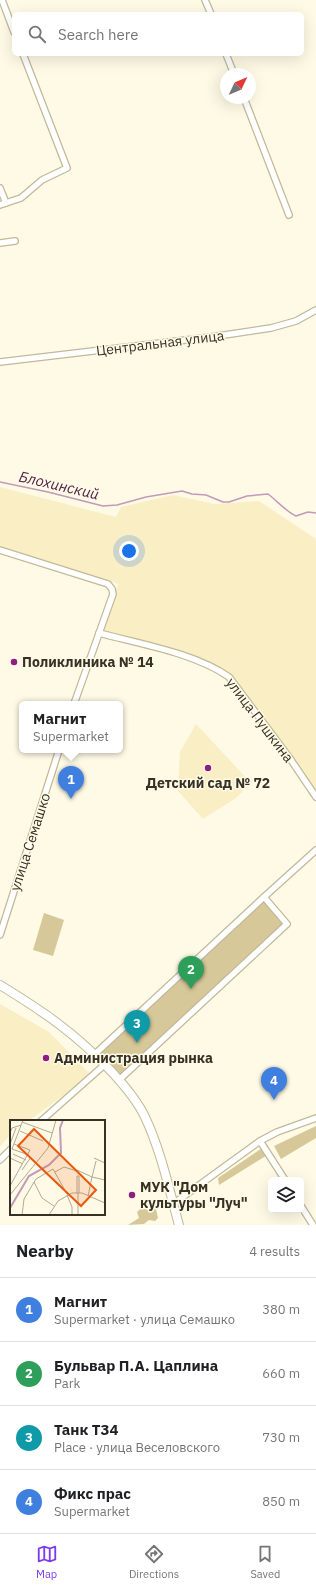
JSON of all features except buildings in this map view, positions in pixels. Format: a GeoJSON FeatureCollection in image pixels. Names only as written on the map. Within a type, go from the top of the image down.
{"type":"FeatureCollection","features":[{"type":"Feature","properties":{"kind":"main road"},"geometry":{"type":"LineString","coordinates":[[0,985],[60,1023],[118,1082],[140,1110],[154,1138],[171,1204],[174,1225]]}},
{"type":"Feature","properties":{"kind":"main road"},"geometry":{"type":"LineString","coordinates":[[0,991],[57,1027],[93,1056],[118,1082]]}},
{"type":"Feature","properties":{"kind":"main road"},"geometry":{"type":"LineString","coordinates":[[171,1204],[179,1225]]}},
{"type":"Feature","properties":{"kind":"street"},"geometry":{"type":"LineString","coordinates":[[2,0],[12,27]]}},
{"type":"Feature","properties":{"kind":"street"},"geometry":{"type":"LineString","coordinates":[[205,0],[210,12]]}},
{"type":"Feature","properties":{"kind":"street"},"geometry":{"type":"LineString","coordinates":[[0,205],[21,198],[42,180],[67,168],[24,56]]}},
{"type":"Feature","properties":{"kind":"street"},"geometry":{"type":"LineString","coordinates":[[227,56],[232,68]]}},
{"type":"Feature","properties":{"kind":"street"},"geometry":{"type":"LineString","coordinates":[[246,104],[289,215]]}},
{"type":"Feature","properties":{"kind":"street"},"geometry":{"type":"LineString","coordinates":[[0,188],[6,203]]}},
{"type":"Feature","properties":{"kind":"street"},"geometry":{"type":"LineString","coordinates":[[0,243],[15,241]]}},
{"type":"Feature","properties":{"kind":"street","name":"Центральная улица"},"geometry":{"type":"LineString","coordinates":[[0,362],[210,337],[271,328],[296,321],[316,310]]}},
{"type":"Feature","properties":{"kind":"street"},"geometry":{"type":"LineString","coordinates":[[0,550],[108,584],[112,589],[113,594],[75,701]]}},
{"type":"Feature","properties":{"kind":"street","name":"улица Пушкина"},"geometry":{"type":"LineString","coordinates":[[99,633],[192,658],[218,670],[229,677],[291,760],[316,797]]}},
{"type":"Feature","properties":{"kind":"street","name":"улица Семашко"},"geometry":{"type":"LineString","coordinates":[[0,935],[58,753]]}},
{"type":"Feature","properties":{"kind":"street"},"geometry":{"type":"LineString","coordinates":[[93,1056],[316,850]]}},
{"type":"Feature","properties":{"kind":"street"},"geometry":{"type":"LineString","coordinates":[[118,1082],[287,924],[264,897]]}},
{"type":"Feature","properties":{"kind":"street"},"geometry":{"type":"LineString","coordinates":[[42,1120],[102,1067]]}},
{"type":"Feature","properties":{"kind":"street"},"geometry":{"type":"LineString","coordinates":[[171,1204],[260,1141],[277,1132],[316,1118]]}},
{"type":"Feature","properties":{"kind":"street"},"geometry":{"type":"LineString","coordinates":[[260,1141],[283,1177]]}},
{"type":"Feature","properties":{"kind":"street"},"geometry":{"type":"LineString","coordinates":[[0,1160],[10,1150]]}},
{"type":"Feature","properties":{"kind":"street"},"geometry":{"type":"LineString","coordinates":[[304,1211],[313,1225]]}},
{"type":"Feature","properties":{"kind":"shaded area"},"geometry":{"type":"Polygon","coordinates":[[[0,487],[116,517],[121,507],[173,495],[214,504],[259,501],[316,539],[316,793],[245,696],[218,668],[103,632],[118,584],[0,546],[0,487]]]}},
{"type":"Feature","properties":{"kind":"shaded area","name":"Детский сад № 72"},"geometry":{"type":"Polygon","coordinates":[[[196,724],[251,783],[236,798],[203,819],[178,791],[180,752],[196,724]]]}},
{"type":"Feature","properties":{"kind":"shaded area"},"geometry":{"type":"Polygon","coordinates":[[[261,902],[265,902],[283,923],[282,927],[123,1074],[120,1075],[101,1056],[102,1051],[261,902]]]}},
{"type":"Feature","properties":{"kind":"shaded area"},"geometry":{"type":"Polygon","coordinates":[[[44,913],[64,920],[53,956],[33,950],[44,913]]]}},
{"type":"Feature","properties":{"kind":"shaded area"},"geometry":{"type":"Polygon","coordinates":[[[0,1004],[49,1032],[89,1073],[63,1096],[29,1120],[10,1120],[10,1135],[0,1146],[0,1004]]]}},
{"type":"Feature","properties":{"kind":"shaded area"},"geometry":{"type":"Polygon","coordinates":[[[316,1126],[316,1138],[281,1159],[274,1146],[316,1126]]]}},
{"type":"Feature","properties":{"kind":"shaded area"},"geometry":{"type":"Polygon","coordinates":[[[265,1146],[269,1154],[219,1185],[218,1178],[265,1146]]]}},
{"type":"Feature","properties":{"kind":"shaded area"},"geometry":{"type":"Polygon","coordinates":[[[150,1200],[154,1200],[158,1218],[155,1221],[149,1220],[144,1224],[128,1225],[139,1218],[137,1212],[150,1200]]]}},
{"type":"Feature","properties":{"kind":"waterway","name":"Блохинский"},"geometry":{"type":"LineString","coordinates":[[0,482],[103,506],[117,505],[146,497],[182,491],[192,494],[206,495],[223,502],[229,502],[247,496],[268,494],[296,516],[308,512],[316,513]]}},
{"type":"Feature","properties":{"kind":"place","name":"Поликлиника № 14"},"geometry":{"type":"Point","coordinates":[14,662]}},
{"type":"Feature","properties":{"kind":"place","name":"Детский сад № 72"},"geometry":{"type":"Point","coordinates":[208,768]}},
{"type":"Feature","properties":{"kind":"place","name":"Магнит"},"geometry":{"type":"Point","coordinates":[71,799]}},
{"type":"Feature","properties":{"kind":"place","name":"Бульвар П.А. Цаплина"},"geometry":{"type":"Point","coordinates":[191,989]}},
{"type":"Feature","properties":{"kind":"place","name":"Танк T34"},"geometry":{"type":"Point","coordinates":[137,1043]}},
{"type":"Feature","properties":{"kind":"place","name":"Администрация рынка"},"geometry":{"type":"Point","coordinates":[46,1058]}},
{"type":"Feature","properties":{"kind":"place","name":"Фикс прас"},"geometry":{"type":"Point","coordinates":[274,1100]}},
{"type":"Feature","properties":{"kind":"place","name":"МУК \"Дом культуры \"Луч\""},"geometry":{"type":"Point","coordinates":[132,1195]}}]}
